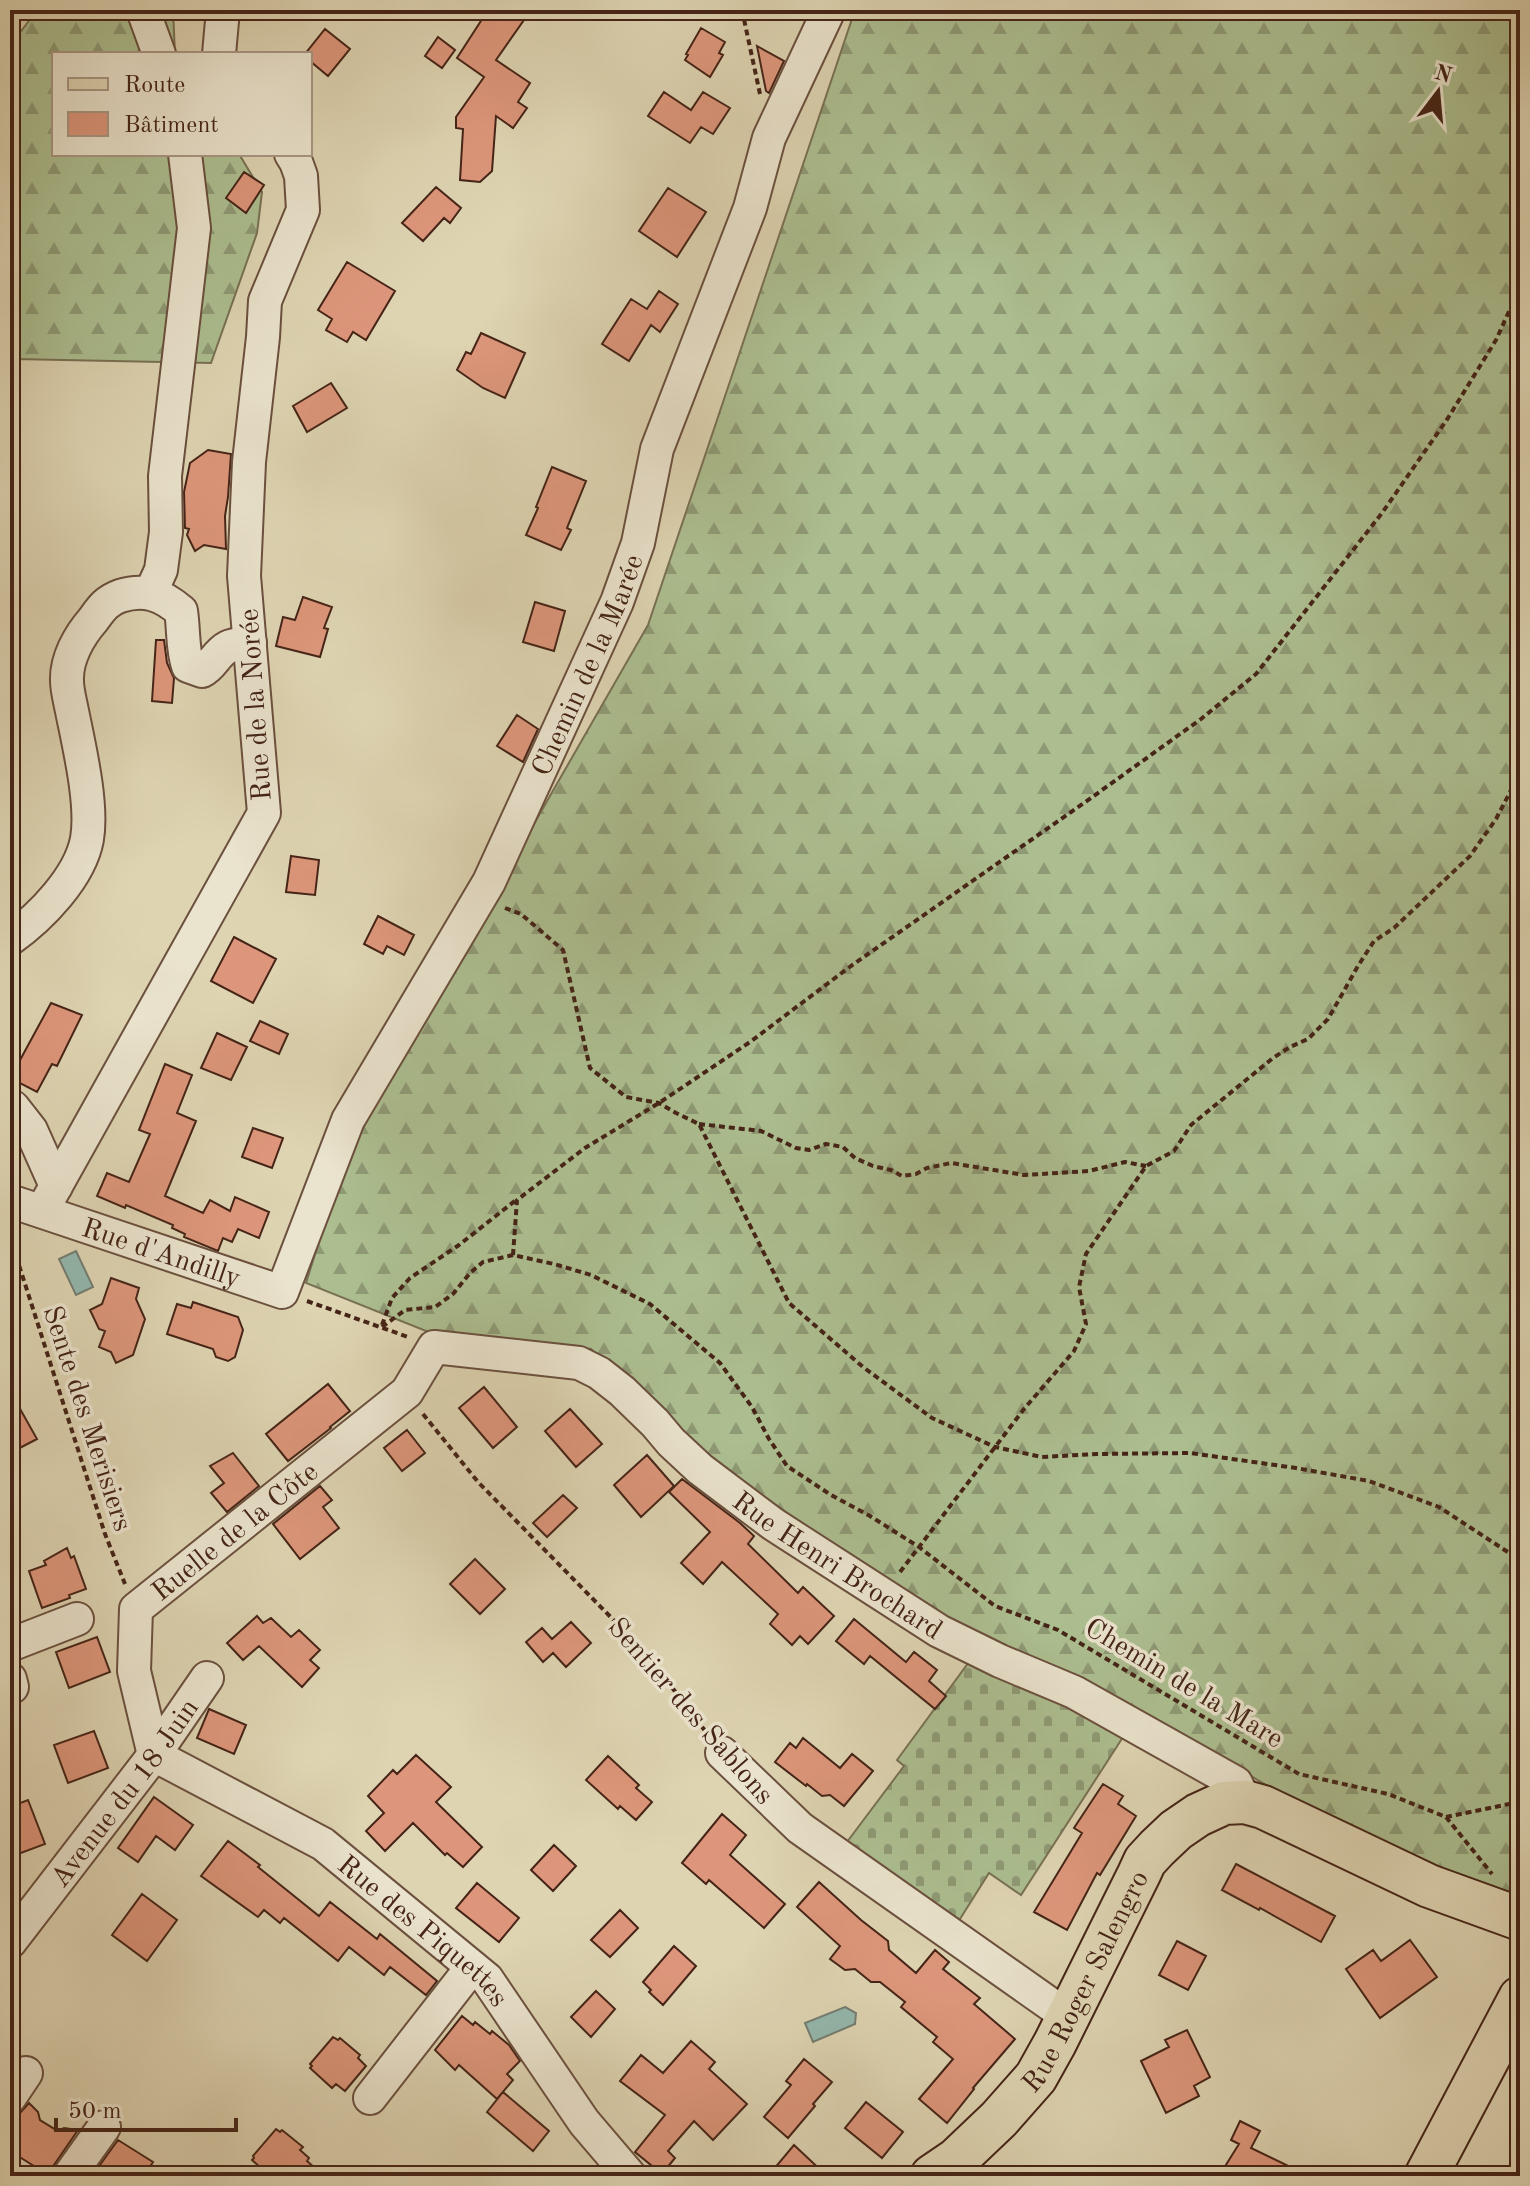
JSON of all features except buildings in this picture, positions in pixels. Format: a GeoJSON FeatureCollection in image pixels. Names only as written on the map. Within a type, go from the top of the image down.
{"type":"FeatureCollection","features":[{"type":"Feature","properties":{"kind":"main road"},"geometry":{"type":"LineString","coordinates":[[1245,1802],[1263,1807],[1429,1886],[1520,1919]]}},
{"type":"Feature","properties":{"kind":"main road","name":"Rue Roger Salengro"},"geometry":{"type":"LineString","coordinates":[[932,2176],[957,2159],[999,2119],[1036,2077],[1145,1861],[1176,1830],[1198,1815],[1224,1803],[1245,1802]]}},
{"type":"Feature","properties":{"kind":"main road"},"geometry":{"type":"LineString","coordinates":[[1426,2176],[1520,1998]]}},
{"type":"Feature","properties":{"kind":"street"},"geometry":{"type":"LineString","coordinates":[[143,10],[158,52]]}},
{"type":"Feature","properties":{"kind":"street"},"geometry":{"type":"LineString","coordinates":[[219,52],[223,10]]}},
{"type":"Feature","properties":{"kind":"street","name":"Chemin de la Marée"},"geometry":{"type":"LineString","coordinates":[[282,1292],[348,1120],[489,882],[617,602],[638,543],[657,449],[750,208],[771,133],[829,10]]}},
{"type":"Feature","properties":{"kind":"street"},"geometry":{"type":"LineString","coordinates":[[151,592],[161,570],[165,545],[165,476],[194,228],[185,156]]}},
{"type":"Feature","properties":{"kind":"street","name":"Rue de la Norée"},"geometry":{"type":"LineString","coordinates":[[49,1198],[264,813],[244,576],[245,547],[249,462],[265,301],[303,210],[301,176],[292,156]]}},
{"type":"Feature","properties":{"kind":"street"},"geometry":{"type":"LineString","coordinates":[[10,939],[33,923],[77,869],[87,840],[89,814],[66,679],[71,657],[83,631],[109,600],[128,593],[151,592],[181,611],[185,634],[183,652],[188,666],[202,671],[211,667],[215,658],[228,647],[250,643]]}},
{"type":"Feature","properties":{"kind":"street"},"geometry":{"type":"LineString","coordinates":[[10,1106],[31,1130],[49,1198]]}},
{"type":"Feature","properties":{"kind":"street","name":"Rue d'Andilly"},"geometry":{"type":"LineString","coordinates":[[10,1201],[49,1198],[282,1292]]}},
{"type":"Feature","properties":{"kind":"street","name":"Ruelle de la Côte"},"geometry":{"type":"LineString","coordinates":[[154,1755],[134,1671],[136,1609],[407,1392],[434,1347]]}},
{"type":"Feature","properties":{"kind":"street","name":"Rue Henri Brochard"},"geometry":{"type":"LineString","coordinates":[[434,1347],[579,1363],[599,1373],[637,1404],[700,1469],[773,1524],[939,1631],[1074,1692],[1170,1744],[1236,1783],[1245,1802]]}},
{"type":"Feature","properties":{"kind":"street"},"geometry":{"type":"LineString","coordinates":[[10,1645],[77,1619]]}},
{"type":"Feature","properties":{"kind":"street","name":"Avenue du 18 Juin"},"geometry":{"type":"LineString","coordinates":[[10,1942],[154,1755],[207,1678]]}},
{"type":"Feature","properties":{"kind":"street"},"geometry":{"type":"LineString","coordinates":[[10,1679],[10,1687]]}},
{"type":"Feature","properties":{"kind":"street","name":"Sentier des Sablons"},"geometry":{"type":"LineString","coordinates":[[722,1753],[800,1828],[1067,2016]]}},
{"type":"Feature","properties":{"kind":"street","name":"Rue des Piquettes"},"geometry":{"type":"LineString","coordinates":[[154,1755],[323,1844],[487,1979],[584,2122],[630,2176]]}},
{"type":"Feature","properties":{"kind":"street"},"geometry":{"type":"LineString","coordinates":[[370,2098],[472,1967]]}},
{"type":"Feature","properties":{"kind":"street"},"geometry":{"type":"LineString","coordinates":[[69,2176],[104,2127]]}},
{"type":"Feature","properties":{"kind":"path"},"geometry":{"type":"LineString","coordinates":[[742,10],[763,110],[771,133]]}},
{"type":"Feature","properties":{"kind":"path"},"geometry":{"type":"LineString","coordinates":[[382,1327],[392,1298],[410,1278],[459,1245],[585,1148],[750,1042],[851,966],[1201,719],[1256,674],[1382,513],[1448,418],[1496,340],[1520,287]]}},
{"type":"Feature","properties":{"kind":"path"},"geometry":{"type":"LineString","coordinates":[[919,1547],[1024,1409],[1074,1351],[1086,1324],[1079,1287],[1086,1254],[1146,1166],[1174,1151],[1191,1125],[1273,1058],[1308,1039],[1328,1019],[1374,941],[1394,928],[1470,856],[1496,819],[1520,773]]}},
{"type":"Feature","properties":{"kind":"path"},"geometry":{"type":"LineString","coordinates":[[480,897],[521,914],[563,950],[590,1068],[626,1097],[659,1103],[699,1124],[761,1131],[796,1148],[809,1150],[826,1144],[843,1147],[855,1158],[902,1176],[951,1163],[1024,1175],[1089,1171],[1125,1162],[1146,1166]]}},
{"type":"Feature","properties":{"kind":"path"},"geometry":{"type":"LineString","coordinates":[[699,1124],[789,1303],[863,1367],[932,1418],[995,1447],[1042,1457],[1190,1453],[1369,1481],[1439,1507],[1520,1560]]}},
{"type":"Feature","properties":{"kind":"path"},"geometry":{"type":"LineString","coordinates":[[382,1327],[405,1310],[435,1307],[453,1294],[483,1262],[513,1255],[517,1200]]}},
{"type":"Feature","properties":{"kind":"path","name":"Sente des Merisiers"},"geometry":{"type":"LineString","coordinates":[[10,1237],[105,1534],[136,1609]]}},
{"type":"Feature","properties":{"kind":"path","name":"Chemin de la Mare"},"geometry":{"type":"LineString","coordinates":[[513,1255],[591,1275],[650,1304],[720,1363],[752,1407],[787,1466],[919,1547],[995,1606],[1058,1630],[1299,1774],[1388,1794],[1446,1817]]}},
{"type":"Feature","properties":{"kind":"path"},"geometry":{"type":"LineString","coordinates":[[282,1292],[382,1327]]}},
{"type":"Feature","properties":{"kind":"path","name":"Sentier des Sablons"},"geometry":{"type":"LineString","coordinates":[[429,1421],[478,1482],[645,1652],[722,1753]]}},
{"type":"Feature","properties":{"kind":"path"},"geometry":{"type":"LineString","coordinates":[[1500,1883],[1446,1817],[1514,1803],[1520,1799]]}},
{"type":"Feature","properties":{"kind":"green space"},"geometry":{"type":"Polygon","coordinates":[[[37,10],[173,10],[175,52],[52,52],[52,156],[240,156],[262,192],[257,233],[211,363],[10,361],[10,46],[37,10]]]}},
{"type":"Feature","properties":{"kind":"green space"},"geometry":{"type":"Polygon","coordinates":[[[855,10],[1520,10],[1520,1905],[1415,1875],[1188,1738],[941,1624],[710,1464],[591,1349],[441,1337],[306,1283],[355,1126],[484,911],[648,625],[855,10]]]}},
{"type":"Feature","properties":{"kind":"green space"},"geometry":{"type":"Polygon","coordinates":[[[969,1662],[999,1672],[1125,1734],[1021,1895],[989,1873],[953,1930],[844,1846],[904,1766],[897,1760],[969,1662]]]}},
{"type":"Feature","properties":{"kind":"water"},"geometry":{"type":"Polygon","coordinates":[[[76,1251],[93,1287],[76,1295],[59,1259],[76,1251]]]}},
{"type":"Feature","properties":{"kind":"water"},"geometry":{"type":"Polygon","coordinates":[[[845,2007],[856,2013],[855,2024],[813,2042],[805,2023],[845,2007]]]}}]}
